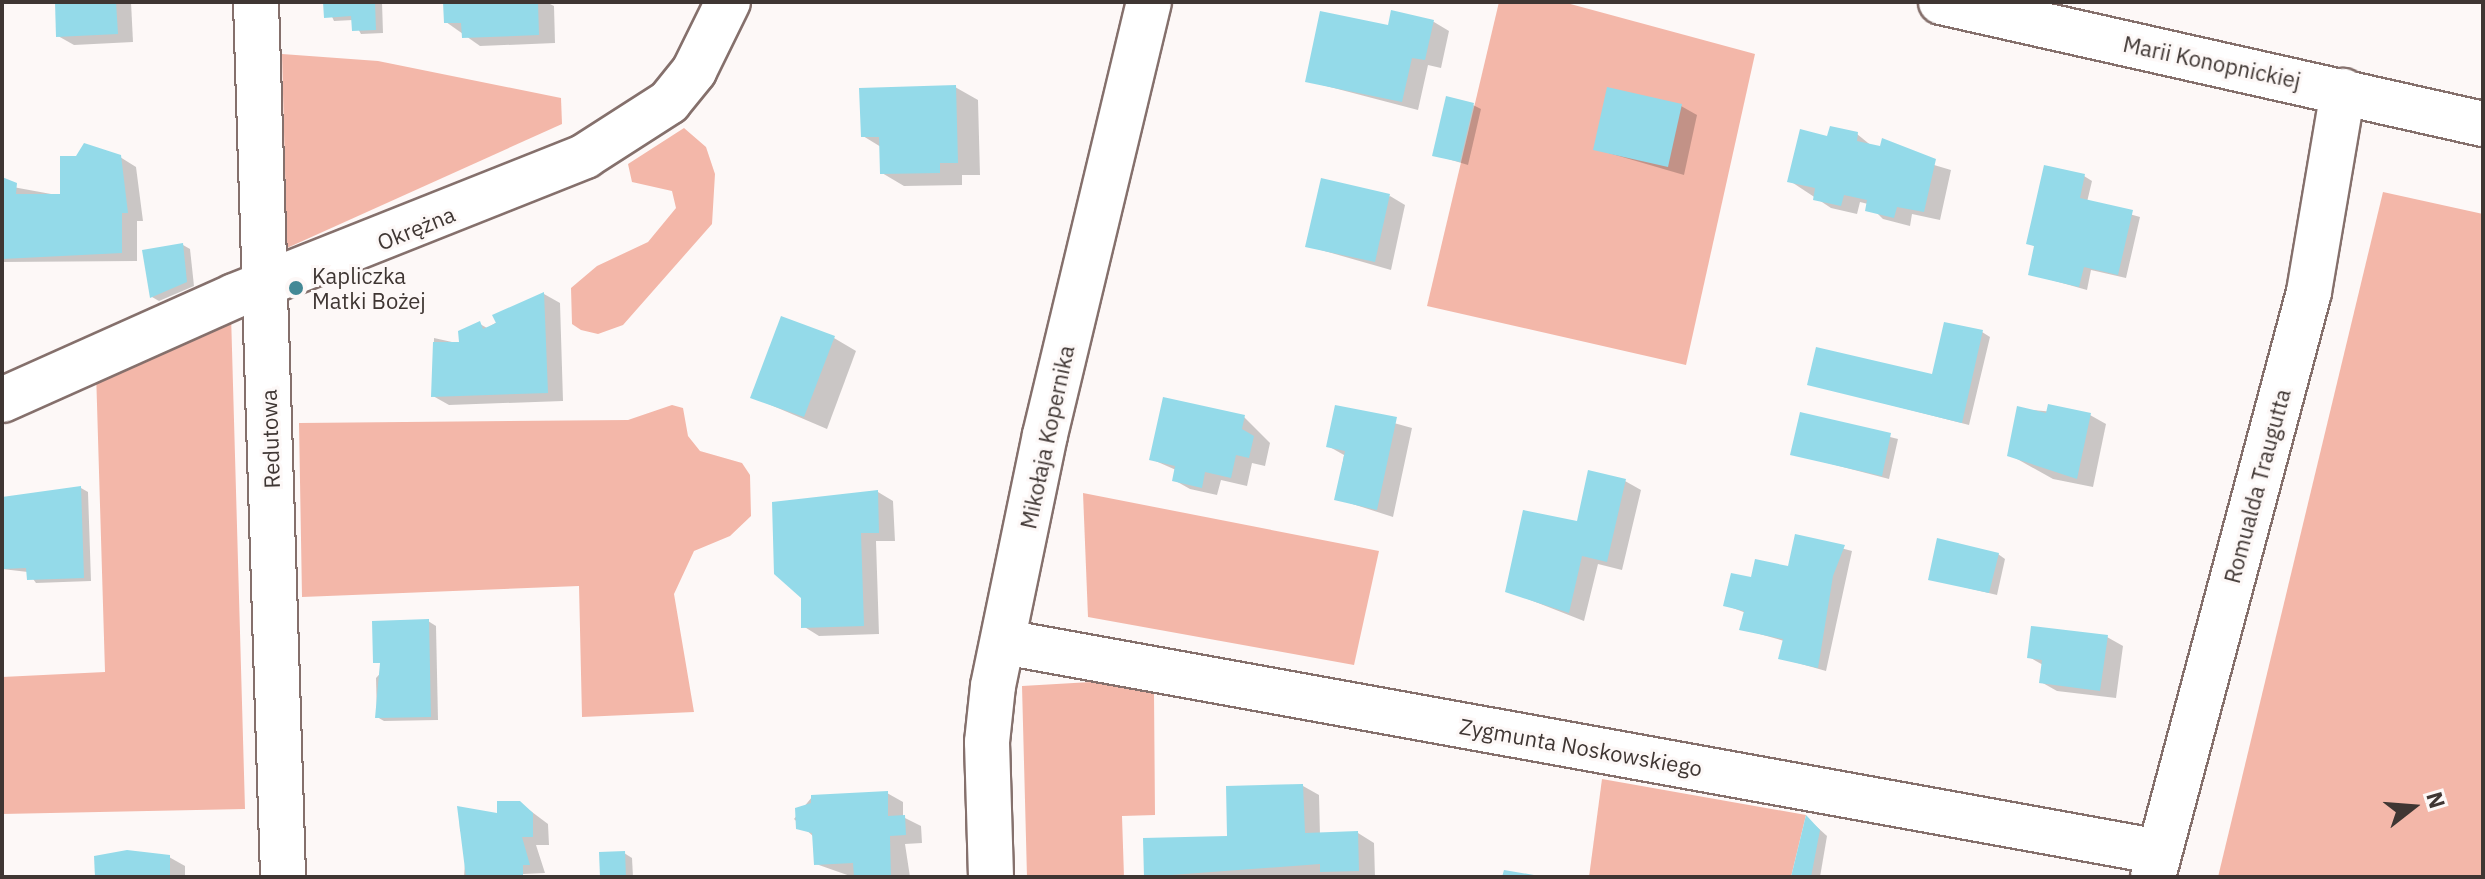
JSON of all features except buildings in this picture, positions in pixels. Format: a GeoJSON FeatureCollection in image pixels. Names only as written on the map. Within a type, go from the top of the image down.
{"type":"FeatureCollection","features":[{"type":"Feature","properties":{"kind":"street","name":"Redutowa"},"geometry":{"type":"LineString","coordinates":[[256,2],[283,877]]}},
{"type":"Feature","properties":{"kind":"street","name":"Okrężna"},"geometry":{"type":"LineString","coordinates":[[2,400],[585,156],[669,102],[694,71],[728,2]]}},
{"type":"Feature","properties":{"kind":"street","name":"Mikołaja Kopernika"},"geometry":{"type":"LineString","coordinates":[[991,877],[987,742],[1004,642],[1045,435],[1149,2]]}},
{"type":"Feature","properties":{"kind":"street","name":"Marii Konopnickiej"},"geometry":{"type":"LineString","coordinates":[[1941,2],[2483,124]]}},
{"type":"Feature","properties":{"kind":"street","name":"Romualda Traugutta"},"geometry":{"type":"LineString","coordinates":[[2156,864],[2309,292],[2343,91]]}},
{"type":"Feature","properties":{"kind":"street","name":"Zygmunta Noskowskiego"},"geometry":{"type":"LineString","coordinates":[[1004,642],[2156,864]]}},
{"type":"Feature","properties":{"kind":"shaded area"},"geometry":{"type":"Polygon","coordinates":[[[1499,2],[1563,2],[1755,54],[1686,365],[1427,306],[1499,2]]]}},
{"type":"Feature","properties":{"kind":"shaded area"},"geometry":{"type":"Polygon","coordinates":[[[282,54],[378,61],[561,98],[562,124],[287,248],[282,54]]]}},
{"type":"Feature","properties":{"kind":"shaded area"},"geometry":{"type":"Polygon","coordinates":[[[684,128],[706,147],[715,174],[712,224],[623,325],[598,334],[581,330],[572,324],[571,288],[597,266],[648,242],[676,208],[672,191],[632,182],[628,164],[684,128]]]}},
{"type":"Feature","properties":{"kind":"shaded area"},"geometry":{"type":"Polygon","coordinates":[[[2383,192],[2483,214],[2483,877],[2218,877],[2383,192]]]}},
{"type":"Feature","properties":{"kind":"shaded area"},"geometry":{"type":"Polygon","coordinates":[[[231,314],[245,809],[2,814],[2,677],[105,672],[96,371],[231,314]]]}},
{"type":"Feature","properties":{"kind":"shaded area"},"geometry":{"type":"Polygon","coordinates":[[[672,405],[683,408],[688,436],[700,451],[742,463],[750,475],[751,516],[730,536],[694,551],[674,594],[694,712],[582,717],[579,586],[302,597],[299,423],[628,420],[672,405]]]}},
{"type":"Feature","properties":{"kind":"shaded area"},"geometry":{"type":"Polygon","coordinates":[[[1083,493],[1379,551],[1354,665],[1088,617],[1083,493]]]}},
{"type":"Feature","properties":{"kind":"shaded area"},"geometry":{"type":"Polygon","coordinates":[[[1091,682],[1154,693],[1155,815],[1122,816],[1124,877],[1027,877],[1022,686],[1091,682]]]}},
{"type":"Feature","properties":{"kind":"shaded area"},"geometry":{"type":"Polygon","coordinates":[[[1602,779],[1806,815],[1791,877],[1589,877],[1602,779]]]}},
{"type":"Feature","properties":{"kind":"place","name":"Kapliczka Matki Bożej"},"geometry":{"type":"Point","coordinates":[296,288]}}]}
